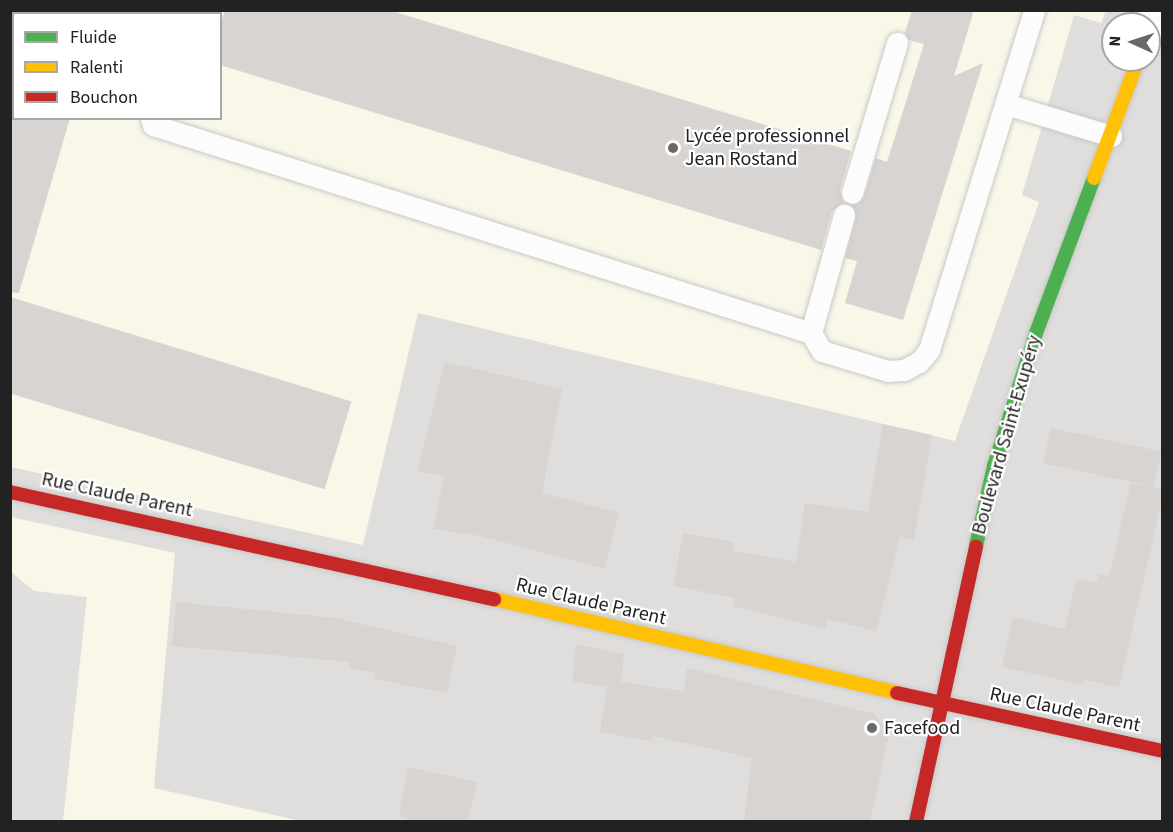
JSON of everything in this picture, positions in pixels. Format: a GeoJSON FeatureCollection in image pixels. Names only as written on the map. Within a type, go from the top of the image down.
{"type":"FeatureCollection","features":[{"type":"Feature","properties":{"kind":"street","name":"Boulevard Saint-Exupéry"},"geometry":{"type":"LineString","coordinates":[[916,822],[940,702],[994,466],[1036,333],[1134,72]]}},
{"type":"Feature","properties":{"kind":"street","name":"Rue Claude Parent"},"geometry":{"type":"LineString","coordinates":[[10,492],[331,560],[762,663],[1162,751]]}},
{"type":"Feature","properties":{"kind":"lane"},"geometry":{"type":"LineString","coordinates":[[152,120],[153,125],[811,333],[822,351],[888,371],[904,370],[919,362],[934,336],[1034,10]]}},
{"type":"Feature","properties":{"kind":"lane"},"geometry":{"type":"LineString","coordinates":[[852,193],[897,43]]}},
{"type":"Feature","properties":{"kind":"lane"},"geometry":{"type":"LineString","coordinates":[[1006,104],[1111,136]]}},
{"type":"Feature","properties":{"kind":"lane"},"geometry":{"type":"LineString","coordinates":[[811,333],[844,215]]}},
{"type":"Feature","properties":{"kind":"shaded area"},"geometry":{"type":"Polygon","coordinates":[[[11,11],[1162,11],[1162,821],[11,821],[11,11]]]}},
{"type":"Feature","properties":{"kind":"shaded area"},"geometry":{"type":"Polygon","coordinates":[[[11,11],[1106,11],[1101,12],[1101,23],[1074,15],[1022,195],[1039,202],[955,441],[418,313],[363,545],[11,467],[11,11]]]}},
{"type":"Feature","properties":{"kind":"shaded area"},"geometry":{"type":"Polygon","coordinates":[[[11,517],[175,553],[154,788],[301,821],[11,822],[11,517]]]}},
{"type":"Feature","properties":{"kind":"shaded area"},"geometry":{"type":"Polygon","coordinates":[[[10,571],[34,591],[87,597],[63,821],[11,821],[10,571]]]}},
{"type":"Feature","properties":{"kind":"building"},"geometry":{"type":"Polygon","coordinates":[[[225,10],[389,10],[851,151],[840,190],[844,203],[832,211],[821,250],[222,66],[222,19],[225,10]]]}},
{"type":"Feature","properties":{"kind":"building"},"geometry":{"type":"Polygon","coordinates":[[[912,10],[974,10],[954,76],[983,63],[903,320],[845,303],[857,261],[845,258],[856,218],[852,205],[864,197],[876,158],[887,162],[924,44],[909,40],[905,33],[912,10]]]}},
{"type":"Feature","properties":{"kind":"building"},"geometry":{"type":"Polygon","coordinates":[[[10,118],[12,120],[69,120],[19,293],[10,292],[10,118]]]}},
{"type":"Feature","properties":{"kind":"building"},"geometry":{"type":"Polygon","coordinates":[[[10,297],[351,401],[325,489],[10,393],[10,297]]]}},
{"type":"Feature","properties":{"kind":"building"},"geometry":{"type":"Polygon","coordinates":[[[445,362],[562,389],[542,493],[619,513],[605,569],[481,536],[433,529],[444,476],[417,471],[445,362]]]}},
{"type":"Feature","properties":{"kind":"building"},"geometry":{"type":"Polygon","coordinates":[[[883,424],[932,435],[914,540],[900,537],[876,631],[827,619],[825,629],[733,606],[735,598],[673,586],[683,533],[734,542],[733,551],[796,562],[805,503],[868,512],[883,424]]]}},
{"type":"Feature","properties":{"kind":"building"},"geometry":{"type":"Polygon","coordinates":[[[1051,428],[1162,451],[1154,487],[1044,463],[1051,428]]]}},
{"type":"Feature","properties":{"kind":"building"},"geometry":{"type":"Polygon","coordinates":[[[1131,483],[1162,489],[1162,500],[1119,687],[1084,680],[1083,685],[1002,667],[1013,617],[1065,629],[1076,579],[1097,583],[1099,574],[1109,576],[1131,483]]]}},
{"type":"Feature","properties":{"kind":"building"},"geometry":{"type":"Polygon","coordinates":[[[176,602],[335,618],[457,646],[447,693],[374,679],[375,673],[349,668],[350,662],[172,646],[176,602]]]}},
{"type":"Feature","properties":{"kind":"building"},"geometry":{"type":"Polygon","coordinates":[[[576,644],[624,654],[621,682],[684,691],[687,668],[874,714],[889,733],[870,822],[744,822],[752,758],[653,736],[652,741],[600,732],[607,687],[572,681],[576,644]]]}},
{"type":"Feature","properties":{"kind":"building"},"geometry":{"type":"Polygon","coordinates":[[[408,767],[477,782],[468,822],[420,822],[399,816],[408,767]]]}},
{"type":"Feature","properties":{"kind":"traffic: fast"},"geometry":{"type":"LineString","coordinates":[[976,546],[994,466],[1036,333],[1094,178]]}},
{"type":"Feature","properties":{"kind":"traffic: slow"},"geometry":{"type":"LineString","coordinates":[[1094,178],[1134,72]]}},
{"type":"Feature","properties":{"kind":"traffic: slow"},"geometry":{"type":"LineString","coordinates":[[494,599],[897,693]]}},
{"type":"Feature","properties":{"kind":"traffic: jam"},"geometry":{"type":"LineString","coordinates":[[10,492],[494,599]]}},
{"type":"Feature","properties":{"kind":"traffic: jam"},"geometry":{"type":"LineString","coordinates":[[916,822],[976,546]]}},
{"type":"Feature","properties":{"kind":"traffic: jam"},"geometry":{"type":"LineString","coordinates":[[897,693],[1162,751]]}},
{"type":"Feature","properties":{"kind":"place","name":"Lycée professionnel Jean Rostand"},"geometry":{"type":"Point","coordinates":[673,148]}},
{"type":"Feature","properties":{"kind":"place","name":"Facefood"},"geometry":{"type":"Point","coordinates":[872,728]}}]}
